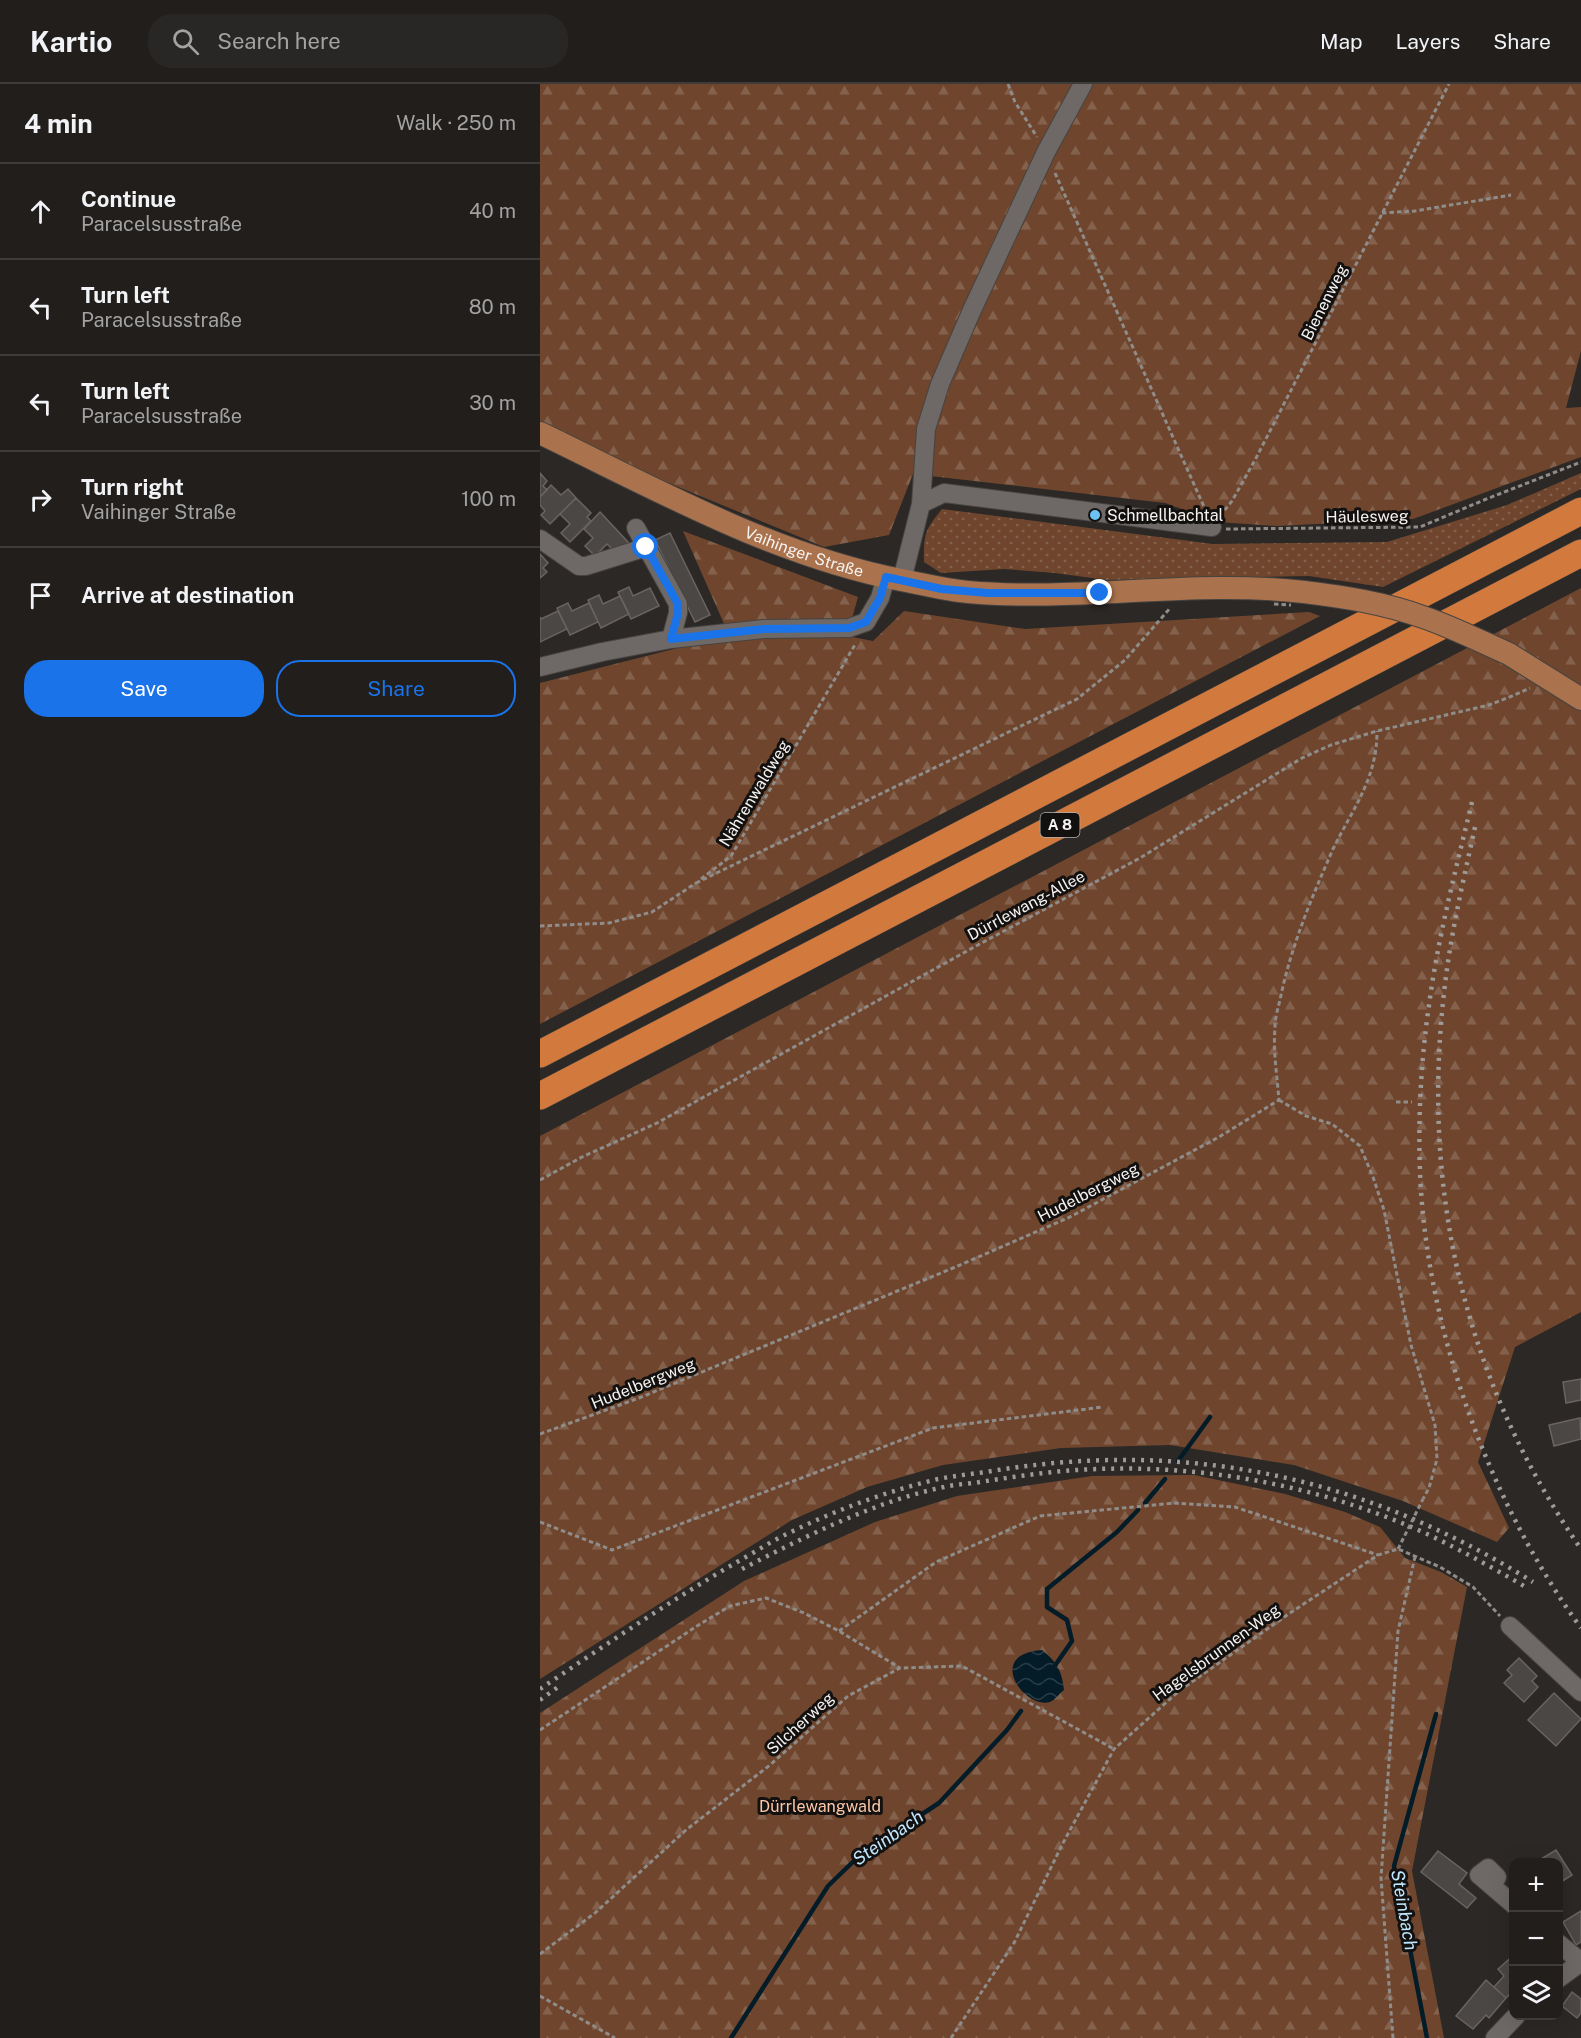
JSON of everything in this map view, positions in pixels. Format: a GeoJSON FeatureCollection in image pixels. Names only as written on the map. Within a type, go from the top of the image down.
{"type":"FeatureCollection","features":[{"type":"Feature","properties":{"kind":"highway","name":"A 8"},"geometry":{"type":"LineString","coordinates":[[540,1054],[1581,511]]}},
{"type":"Feature","properties":{"kind":"highway","name":"A 8"},"geometry":{"type":"LineString","coordinates":[[540,1096],[1581,553]]}},
{"type":"Feature","properties":{"kind":"main road","name":"Vaihinger Straße"},"geometry":{"type":"LineString","coordinates":[[540,433],[743,530],[824,560],[894,579],[942,589],[1014,595],[1232,588],[1304,592],[1355,599],[1394,608],[1461,632],[1509,654],[1581,699]]}},
{"type":"Feature","properties":{"kind":"street"},"geometry":{"type":"LineString","coordinates":[[540,667],[671,639],[764,629],[849,628],[866,622],[894,579],[921,504],[926,429],[940,384],[1046,152],[1083,84]]}},
{"type":"Feature","properties":{"kind":"street"},"geometry":{"type":"LineString","coordinates":[[921,504],[944,493],[1212,527]]}},
{"type":"Feature","properties":{"kind":"street"},"geometry":{"type":"LineString","coordinates":[[636,528],[678,604],[671,639]]}},
{"type":"Feature","properties":{"kind":"street"},"geometry":{"type":"LineString","coordinates":[[540,539],[579,566],[586,566],[646,547]]}},
{"type":"Feature","properties":{"kind":"street"},"geometry":{"type":"LineString","coordinates":[[1510,1626],[1581,1692]]}},
{"type":"Feature","properties":{"kind":"street"},"geometry":{"type":"LineString","coordinates":[[1491,1885],[1509,1901]]}},
{"type":"Feature","properties":{"kind":"street"},"geometry":{"type":"LineString","coordinates":[[1563,1949],[1579,1967],[1563,1976]]}},
{"type":"Feature","properties":{"kind":"street"},"geometry":{"type":"LineString","coordinates":[[1495,2038],[1512,2020]]}},
{"type":"Feature","properties":{"kind":"path"},"geometry":{"type":"LineString","coordinates":[[1008,84],[1015,102],[1046,152],[1212,527]]}},
{"type":"Feature","properties":{"kind":"path","name":"Bienenweg"},"geometry":{"type":"LineString","coordinates":[[1212,527],[1232,501],[1255,460],[1449,84]]}},
{"type":"Feature","properties":{"kind":"path"},"geometry":{"type":"LineString","coordinates":[[1382,213],[1415,211],[1512,195]]}},
{"type":"Feature","properties":{"kind":"path","name":"Häulesweg"},"geometry":{"type":"LineString","coordinates":[[1212,527],[1232,530],[1420,527],[1581,462]]}},
{"type":"Feature","properties":{"kind":"path"},"geometry":{"type":"LineString","coordinates":[[696,883],[1077,699],[1125,660],[1173,606]]}},
{"type":"Feature","properties":{"kind":"path","name":"Nährenwaldweg"},"geometry":{"type":"LineString","coordinates":[[540,926],[609,923],[652,912],[731,856],[799,742],[866,622]]}},
{"type":"Feature","properties":{"kind":"path","name":"Dürrlewang-Allee"},"geometry":{"type":"LineString","coordinates":[[540,1180],[582,1157],[657,1123],[1140,858],[1302,758],[1331,745],[1377,731],[1489,705],[1535,684]]}},
{"type":"Feature","properties":{"kind":"path"},"geometry":{"type":"LineString","coordinates":[[1377,731],[1369,780],[1334,847],[1304,915],[1286,970],[1275,1026],[1279,1100],[1306,1116],[1332,1124],[1360,1146],[1384,1210],[1411,1345],[1434,1425],[1437,1459],[1429,1488],[1398,1550],[1440,1567],[1473,1587],[1510,1626]]}},
{"type":"Feature","properties":{"kind":"path","name":"Hudelbergweg"},"geometry":{"type":"LineString","coordinates":[[540,1434],[660,1389],[1068,1218],[1219,1137],[1279,1100]]}},
{"type":"Feature","properties":{"kind":"path"},"geometry":{"type":"LineString","coordinates":[[1396,1102],[1412,1102]]}},
{"type":"Feature","properties":{"kind":"path"},"geometry":{"type":"LineString","coordinates":[[540,1522],[612,1550],[933,1428],[1103,1407]]}},
{"type":"Feature","properties":{"kind":"path"},"geometry":{"type":"LineString","coordinates":[[839,1631],[936,1562],[1040,1516],[1175,1503],[1235,1507],[1378,1555]]}},
{"type":"Feature","properties":{"kind":"path","name":"Hagelsbrunnen-Weg"},"geometry":{"type":"LineString","coordinates":[[951,2038],[1014,1943],[1063,1843],[1114,1749],[1179,1691],[1290,1613],[1378,1555],[1398,1550]]}},
{"type":"Feature","properties":{"kind":"path"},"geometry":{"type":"LineString","coordinates":[[1393,2038],[1381,1878],[1398,1631],[1415,1557]]}},
{"type":"Feature","properties":{"kind":"path"},"geometry":{"type":"LineString","coordinates":[[540,1730],[696,1626],[730,1606],[766,1598],[804,1613],[839,1631],[900,1668]]}},
{"type":"Feature","properties":{"kind":"path","name":"Silcherweg"},"geometry":{"type":"LineString","coordinates":[[540,1954],[595,1913],[686,1830],[770,1766],[849,1695],[900,1668],[962,1666],[1114,1749]]}},
{"type":"Feature","properties":{"kind":"path"},"geometry":{"type":"LineString","coordinates":[[540,1996],[615,2038]]}},
{"type":"Feature","properties":{"kind":"green space"},"geometry":{"type":"Polygon","coordinates":[[[540,84],[1581,84],[1581,351],[1566,408],[1581,407],[1581,457],[1413,519],[1277,526],[1218,522],[1165,503],[913,474],[889,535],[824,547],[540,430],[540,84]]]}},
{"type":"Feature","properties":{"kind":"green space"},"geometry":{"type":"Polygon","coordinates":[[[1581,473],[1581,489],[1383,587],[1309,576],[1107,580],[1004,569],[941,573],[924,562],[926,533],[942,509],[1213,544],[1387,542],[1507,505],[1581,473]]]}},
{"type":"Feature","properties":{"kind":"green space"},"geometry":{"type":"Polygon","coordinates":[[[683,531],[858,597],[847,636],[873,641],[904,611],[1025,629],[1309,612],[1320,616],[540,1024],[540,683],[729,635],[683,531]]]}},
{"type":"Feature","properties":{"kind":"green space"},"geometry":{"type":"Polygon","coordinates":[[[1581,588],[1581,1312],[1515,1347],[1478,1462],[1509,1528],[1497,1542],[1403,1501],[1294,1465],[1170,1445],[1061,1448],[943,1465],[867,1487],[792,1520],[540,1679],[540,1136],[1581,588]]]}},
{"type":"Feature","properties":{"kind":"green space","name":"Dürrlewangwald"},"geometry":{"type":"Polygon","coordinates":[[[1194,1475],[1285,1494],[1345,1512],[1380,1527],[1405,1558],[1441,1572],[1467,1587],[1412,1871],[1444,2038],[540,2038],[540,1713],[744,1581],[875,1522],[957,1496],[1092,1476],[1194,1475]]]}},
{"type":"Feature","properties":{"kind":"water"},"geometry":{"type":"Polygon","coordinates":[[[1042,1650],[1058,1667],[1063,1683],[1064,1690],[1050,1702],[1040,1702],[1030,1698],[1015,1681],[1012,1670],[1015,1661],[1025,1654],[1042,1650]]]}},
{"type":"Feature","properties":{"kind":"building"},"geometry":{"type":"Polygon","coordinates":[[[540,473],[547,481],[543,486],[547,490],[540,497],[540,473]]]}},
{"type":"Feature","properties":{"kind":"building"},"geometry":{"type":"Polygon","coordinates":[[[551,485],[561,495],[568,489],[576,498],[550,524],[541,515],[545,511],[540,505],[540,497],[551,485]]]}},
{"type":"Feature","properties":{"kind":"building"},"geometry":{"type":"Polygon","coordinates":[[[576,498],[591,513],[587,517],[591,521],[570,542],[561,533],[570,524],[560,514],[576,498]]]}},
{"type":"Feature","properties":{"kind":"building"},"geometry":{"type":"Polygon","coordinates":[[[600,512],[628,542],[617,554],[607,544],[595,556],[585,546],[593,538],[584,529],[600,512]]]}},
{"type":"Feature","properties":{"kind":"building"},"geometry":{"type":"Polygon","coordinates":[[[670,533],[710,615],[695,622],[655,540],[670,533]]]}},
{"type":"Feature","properties":{"kind":"building"},"geometry":{"type":"Polygon","coordinates":[[[540,554],[548,563],[543,568],[547,572],[540,578],[540,554]]]}},
{"type":"Feature","properties":{"kind":"building"},"geometry":{"type":"Polygon","coordinates":[[[629,587],[633,596],[650,588],[659,606],[631,619],[618,592],[629,587]]]}},
{"type":"Feature","properties":{"kind":"building"},"geometry":{"type":"Polygon","coordinates":[[[599,595],[603,604],[620,596],[629,614],[601,628],[588,600],[599,595]]]}},
{"type":"Feature","properties":{"kind":"building"},"geometry":{"type":"Polygon","coordinates":[[[568,603],[572,611],[589,603],[598,622],[570,635],[557,608],[568,603]]]}},
{"type":"Feature","properties":{"kind":"building"},"geometry":{"type":"Polygon","coordinates":[[[558,611],[567,629],[540,642],[540,617],[541,619],[558,611]]]}},
{"type":"Feature","properties":{"kind":"building"},"geometry":{"type":"Polygon","coordinates":[[[1581,1379],[1581,1400],[1566,1403],[1563,1382],[1581,1379]]]}},
{"type":"Feature","properties":{"kind":"building"},"geometry":{"type":"Polygon","coordinates":[[[1580,1418],[1581,1439],[1554,1446],[1549,1425],[1580,1418]]]}},
{"type":"Feature","properties":{"kind":"building"},"geometry":{"type":"Polygon","coordinates":[[[1519,1658],[1537,1676],[1532,1681],[1538,1687],[1524,1702],[1504,1683],[1512,1675],[1507,1670],[1519,1658]]]}},
{"type":"Feature","properties":{"kind":"building"},"geometry":{"type":"Polygon","coordinates":[[[1554,1693],[1581,1719],[1556,1746],[1528,1720],[1554,1693]]]}},
{"type":"Feature","properties":{"kind":"building"},"geometry":{"type":"Polygon","coordinates":[[[1556,1850],[1561,1858],[1543,1858],[1556,1850]]]}},
{"type":"Feature","properties":{"kind":"building"},"geometry":{"type":"Polygon","coordinates":[[[1438,1851],[1467,1873],[1459,1884],[1476,1898],[1467,1908],[1421,1872],[1438,1851]]]}},
{"type":"Feature","properties":{"kind":"building"},"geometry":{"type":"Polygon","coordinates":[[[1563,1861],[1572,1875],[1563,1881],[1563,1861]]]}},
{"type":"Feature","properties":{"kind":"building"},"geometry":{"type":"Polygon","coordinates":[[[1581,1911],[1581,1942],[1576,1945],[1563,1922],[1581,1911]]]}},
{"type":"Feature","properties":{"kind":"building"},"geometry":{"type":"Polygon","coordinates":[[[1509,1959],[1509,1995],[1506,1998],[1494,1987],[1504,1976],[1498,1969],[1509,1959]]]}},
{"type":"Feature","properties":{"kind":"building"},"geometry":{"type":"Polygon","coordinates":[[[1486,1980],[1506,1998],[1489,2018],[1486,2015],[1473,2029],[1456,2016],[1486,1980]]]}},
{"type":"Feature","properties":{"kind":"building"},"geometry":{"type":"Polygon","coordinates":[[[1572,1992],[1581,1999],[1581,2013],[1577,2018],[1563,2005],[1572,1992]]]}},
{"type":"Feature","properties":{"kind":"waterway","name":"Steinbach"},"geometry":{"type":"LineString","coordinates":[[1178,1461],[1210,1417]]}},
{"type":"Feature","properties":{"kind":"waterway","name":"Steinbach"},"geometry":{"type":"LineString","coordinates":[[1145,1503],[1165,1479]]}},
{"type":"Feature","properties":{"kind":"waterway","name":"Steinbach"},"geometry":{"type":"LineString","coordinates":[[1054,1667],[1072,1641],[1067,1620],[1047,1607],[1047,1589],[1117,1532],[1138,1510]]}},
{"type":"Feature","properties":{"kind":"waterway","name":"Steinbach"},"geometry":{"type":"LineString","coordinates":[[731,2038],[828,1886],[860,1855],[939,1803],[1007,1730],[1021,1711]]}},
{"type":"Feature","properties":{"kind":"waterway","name":"Steinbach"},"geometry":{"type":"LineString","coordinates":[[1427,2038],[1394,1866],[1436,1714]]}},
{"type":"Feature","properties":{"kind":"railway"},"geometry":{"type":"LineString","coordinates":[[1472,802],[1437,954],[1424,1047],[1419,1151],[1425,1231],[1435,1291],[1449,1352],[1468,1411],[1491,1469],[1518,1526],[1548,1579],[1581,1628]]}},
{"type":"Feature","properties":{"kind":"railway"},"geometry":{"type":"LineString","coordinates":[[1475,827],[1457,910],[1444,993],[1439,1068],[1440,1141],[1447,1213],[1461,1284],[1481,1353],[1508,1420],[1541,1486],[1581,1549]]}},
{"type":"Feature","properties":{"kind":"railway"},"geometry":{"type":"LineString","coordinates":[[540,1689],[718,1573],[779,1538],[845,1508],[938,1479],[1059,1463],[1131,1460],[1202,1464],[1270,1475],[1338,1492],[1404,1515],[1469,1545],[1533,1582]]}},
{"type":"Feature","properties":{"kind":"railway"},"geometry":{"type":"LineString","coordinates":[[742,1569],[841,1521],[918,1493],[953,1485],[1053,1472],[1140,1469],[1224,1475],[1306,1491],[1347,1503],[1425,1533],[1529,1589]]}},
{"type":"Feature","properties":{"kind":"railway"},"geometry":{"type":"LineString","coordinates":[[540,1700],[558,1687]]}},
{"type":"Feature","properties":{"kind":"place","name":"Schmellbachtal"},"geometry":{"type":"Point","coordinates":[1095,515]}},
{"type":"Feature","properties":{"kind":"route"},"geometry":{"type":"LineString","coordinates":[[646,547],[678,604],[671,639],[764,629],[849,628],[866,622],[880,598],[886,577],[965,592],[1014,595],[1100,593]]}}]}
